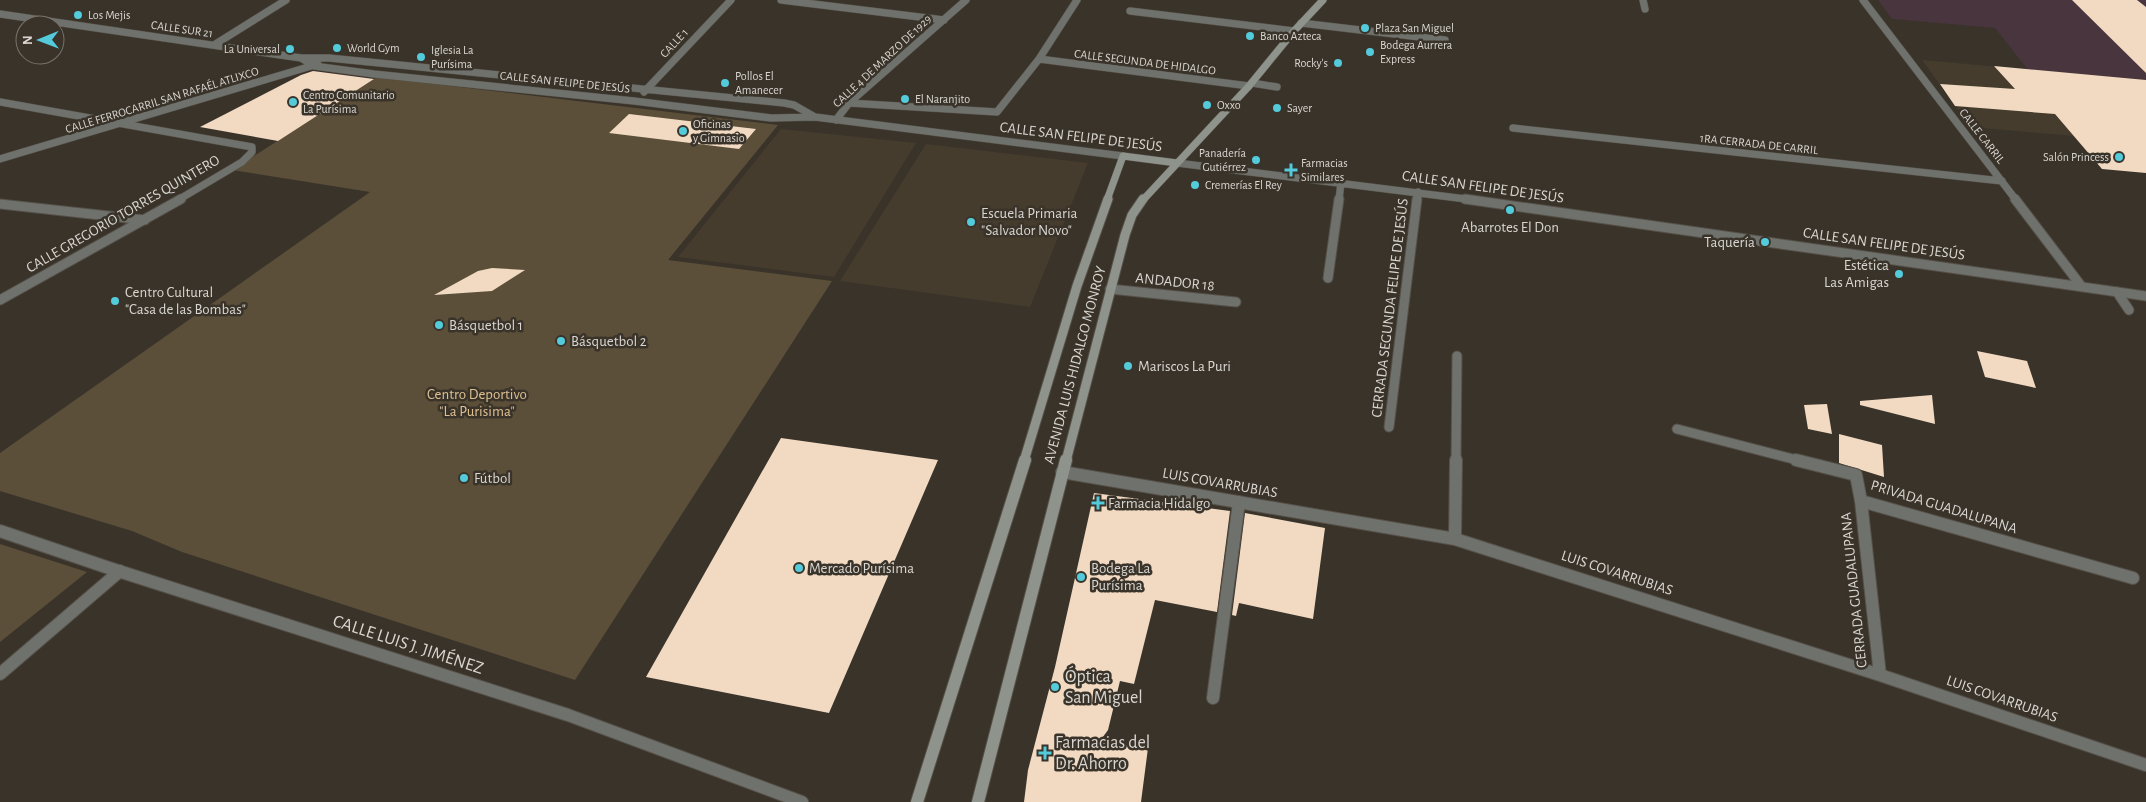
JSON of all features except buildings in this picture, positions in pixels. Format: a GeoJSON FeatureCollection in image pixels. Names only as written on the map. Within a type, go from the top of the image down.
{"type":"FeatureCollection","features":[{"type":"Feature","properties":{"kind":"street"},"geometry":{"type":"LineString","coordinates":[[214,45],[286,0]]}},
{"type":"Feature","properties":{"kind":"street","name":"CALLE 1"},"geometry":{"type":"LineString","coordinates":[[634,101],[730,0]]}},
{"type":"Feature","properties":{"kind":"street"},"geometry":{"type":"LineString","coordinates":[[781,0],[944,20]]}},
{"type":"Feature","properties":{"kind":"street","name":"CALLE 4 DE MARZO DE 1929"},"geometry":{"type":"LineString","coordinates":[[836,120],[849,103],[966,0]]}},
{"type":"Feature","properties":{"kind":"street"},"geometry":{"type":"LineString","coordinates":[[849,103],[997,112],[1039,59],[1077,0]]}},
{"type":"Feature","properties":{"kind":"street","name":"AVENIDA LUIS HIDALGO MONROY"},"geometry":{"type":"LineString","coordinates":[[978,802],[1110,289],[1132,215],[1144,198],[1250,85],[1294,31],[1324,0]]}},
{"type":"Feature","properties":{"kind":"street"},"geometry":{"type":"LineString","coordinates":[[1643,0],[1646,8]]}},
{"type":"Feature","properties":{"kind":"street"},"geometry":{"type":"LineString","coordinates":[[1857,0],[1863,0]]}},
{"type":"Feature","properties":{"kind":"street","name":"CALLE CARRIL"},"geometry":{"type":"LineString","coordinates":[[1863,0],[2082,286]]}},
{"type":"Feature","properties":{"kind":"street"},"geometry":{"type":"LineString","coordinates":[[1130,11],[1294,31]]}},
{"type":"Feature","properties":{"kind":"street","name":"CALLE SUR 21"},"geometry":{"type":"LineString","coordinates":[[0,14],[301,58],[329,58]]}},
{"type":"Feature","properties":{"kind":"street"},"geometry":{"type":"LineString","coordinates":[[1302,23],[1445,40]]}},
{"type":"Feature","properties":{"kind":"street","name":"CALLE SUR 21"},"geometry":{"type":"LineString","coordinates":[[301,58],[314,66]]}},
{"type":"Feature","properties":{"kind":"street","name":"CALLE SAN FELIPE DE JESÚS"},"geometry":{"type":"LineString","coordinates":[[329,58],[784,102],[794,105],[815,117]]}},
{"type":"Feature","properties":{"kind":"street","name":"CALLE FERROCARRIL SAN RAFAÉL ATLIXCO"},"geometry":{"type":"LineString","coordinates":[[0,159],[314,66],[329,58]]}},
{"type":"Feature","properties":{"kind":"street","name":"CALLE SEGUNDA DE HIDALGO"},"geometry":{"type":"LineString","coordinates":[[1039,59],[1277,87]]}},
{"type":"Feature","properties":{"kind":"street","name":"CALLE SAN FELIPE DE JESÚS"},"geometry":{"type":"LineString","coordinates":[[314,66],[771,118],[815,117],[1342,182],[2146,296]]}},
{"type":"Feature","properties":{"kind":"street"},"geometry":{"type":"LineString","coordinates":[[0,102],[123,123]]}},
{"type":"Feature","properties":{"kind":"street","name":"CALLE GREGORIO TORRES QUINTERO"},"geometry":{"type":"LineString","coordinates":[[0,300],[203,188],[242,162],[252,152],[252,146],[123,123]]}},
{"type":"Feature","properties":{"kind":"street","name":"1RA CERRADA DE CARRIL"},"geometry":{"type":"LineString","coordinates":[[1513,128],[2002,181]]}},
{"type":"Feature","properties":{"kind":"street","name":"AVENIDA LUIS HIDALGO MONROY"},"geometry":{"type":"LineString","coordinates":[[918,802],[1077,286],[1123,156]]}},
{"type":"Feature","properties":{"kind":"street"},"geometry":{"type":"LineString","coordinates":[[1328,278],[1342,182]]}},
{"type":"Feature","properties":{"kind":"street","name":"CERRADA SEGUNDA FELIPE DE JESÚS"},"geometry":{"type":"LineString","coordinates":[[1389,427],[1418,192]]}},
{"type":"Feature","properties":{"kind":"street"},"geometry":{"type":"LineString","coordinates":[[0,204],[145,220]]}},
{"type":"Feature","properties":{"kind":"street","name":"ANDADOR 18"},"geometry":{"type":"LineString","coordinates":[[1110,289],[1236,302]]}},
{"type":"Feature","properties":{"kind":"street"},"geometry":{"type":"LineString","coordinates":[[2117,292],[2129,310]]}},
{"type":"Feature","properties":{"kind":"street"},"geometry":{"type":"LineString","coordinates":[[1455,539],[1457,356]]}},
{"type":"Feature","properties":{"kind":"street","name":"PRIVADA GUADALUPANA"},"geometry":{"type":"LineString","coordinates":[[1677,429],[1856,475],[1861,501],[2133,578]]}},
{"type":"Feature","properties":{"kind":"street","name":"LUIS COVARRUBIAS"},"geometry":{"type":"LineString","coordinates":[[1062,472],[1455,539],[1880,675],[2146,765]]}},
{"type":"Feature","properties":{"kind":"street","name":"CERRADA GUADALUPANA"},"geometry":{"type":"LineString","coordinates":[[1861,501],[1880,675]]}},
{"type":"Feature","properties":{"kind":"street"},"geometry":{"type":"LineString","coordinates":[[1214,698],[1239,502]]}},
{"type":"Feature","properties":{"kind":"street","name":"CALLE LUIS J. JIMÉNEZ"},"geometry":{"type":"LineString","coordinates":[[0,531],[568,716],[802,802]]}},
{"type":"Feature","properties":{"kind":"street"},"geometry":{"type":"LineString","coordinates":[[0,674],[120,571]]}},
{"type":"Feature","properties":{"kind":"shaded area"},"geometry":{"type":"Polygon","coordinates":[[[1878,0],[2146,0],[2146,80],[2028,70],[1995,28],[1892,19],[1878,0]]]}},
{"type":"Feature","properties":{"kind":"shaded area"},"geometry":{"type":"Polygon","coordinates":[[[1922,60],[2146,80],[2146,120],[2059,115],[2074,136],[1971,127],[1922,60]]]}},
{"type":"Feature","properties":{"kind":"shaded area"},"geometry":{"type":"Polygon","coordinates":[[[781,129],[916,143],[834,277],[678,257],[781,129]]]}},
{"type":"Feature","properties":{"kind":"shaded area","name":"Escuela Primaria \"Salvador Novo\""},"geometry":{"type":"Polygon","coordinates":[[[926,144],[1088,163],[1030,307],[840,281],[926,144]]]}},
{"type":"Feature","properties":{"kind":"green space","name":"Centro Deportivo \"La Purisima\""},"geometry":{"type":"Polygon","coordinates":[[[377,77],[778,125],[668,260],[832,281],[575,680],[182,552],[132,531],[0,491],[0,453],[370,192],[232,170],[377,77]]]}},
{"type":"Feature","properties":{"kind":"green space"},"geometry":{"type":"Polygon","coordinates":[[[0,544],[87,572],[0,642],[0,544]]]}},
{"type":"Feature","properties":{"kind":"place","name":"Los Mejis"},"geometry":{"type":"Point","coordinates":[78,15]}},
{"type":"Feature","properties":{"kind":"place","name":"Plaza San Miguel"},"geometry":{"type":"Point","coordinates":[1365,28]}},
{"type":"Feature","properties":{"kind":"place","name":"Banco Azteca"},"geometry":{"type":"Point","coordinates":[1250,36]}},
{"type":"Feature","properties":{"kind":"place","name":"World Gym"},"geometry":{"type":"Point","coordinates":[337,48]}},
{"type":"Feature","properties":{"kind":"place","name":"La Universal"},"geometry":{"type":"Point","coordinates":[290,49]}},
{"type":"Feature","properties":{"kind":"place","name":"Bodega Aurrera Express"},"geometry":{"type":"Point","coordinates":[1370,52]}},
{"type":"Feature","properties":{"kind":"place","name":"Iglesia La Purísima"},"geometry":{"type":"Point","coordinates":[421,57]}},
{"type":"Feature","properties":{"kind":"place","name":"Rocky's"},"geometry":{"type":"Point","coordinates":[1338,63]}},
{"type":"Feature","properties":{"kind":"place","name":"Pollos El Amanecer"},"geometry":{"type":"Point","coordinates":[725,83]}},
{"type":"Feature","properties":{"kind":"place","name":"El Naranjito"},"geometry":{"type":"Point","coordinates":[905,99]}},
{"type":"Feature","properties":{"kind":"place","name":"Centro Comunitario La Purísima"},"geometry":{"type":"Point","coordinates":[293,102]}},
{"type":"Feature","properties":{"kind":"place","name":"Oxxo"},"geometry":{"type":"Point","coordinates":[1207,105]}},
{"type":"Feature","properties":{"kind":"place","name":"Sayer"},"geometry":{"type":"Point","coordinates":[1277,108]}},
{"type":"Feature","properties":{"kind":"place","name":"Oficinas y Gimnasio"},"geometry":{"type":"Point","coordinates":[683,131]}},
{"type":"Feature","properties":{"kind":"place","name":"Salón Princess"},"geometry":{"type":"Point","coordinates":[2119,157]}},
{"type":"Feature","properties":{"kind":"place","name":"Panadería Gutiérrez"},"geometry":{"type":"Point","coordinates":[1256,160]}},
{"type":"Feature","properties":{"kind":"place","name":"Farmacias Similares"},"geometry":{"type":"Point","coordinates":[1291,170]}},
{"type":"Feature","properties":{"kind":"place","name":"Cremerías El Rey"},"geometry":{"type":"Point","coordinates":[1195,185]}},
{"type":"Feature","properties":{"kind":"place","name":"Abarrotes El Don"},"geometry":{"type":"Point","coordinates":[1510,210]}},
{"type":"Feature","properties":{"kind":"place","name":"Escuela Primaria \"Salvador Novo\""},"geometry":{"type":"Point","coordinates":[971,222]}},
{"type":"Feature","properties":{"kind":"place","name":"Taquería"},"geometry":{"type":"Point","coordinates":[1765,242]}},
{"type":"Feature","properties":{"kind":"place","name":"Estética Las Amigas"},"geometry":{"type":"Point","coordinates":[1899,274]}},
{"type":"Feature","properties":{"kind":"place","name":"Centro Cultural \"Casa de las Bombas\""},"geometry":{"type":"Point","coordinates":[115,301]}},
{"type":"Feature","properties":{"kind":"place","name":"Básquetbol 1"},"geometry":{"type":"Point","coordinates":[439,325]}},
{"type":"Feature","properties":{"kind":"place","name":"Básquetbol 2"},"geometry":{"type":"Point","coordinates":[561,341]}},
{"type":"Feature","properties":{"kind":"place","name":"Mariscos La Puri"},"geometry":{"type":"Point","coordinates":[1128,366]}},
{"type":"Feature","properties":{"kind":"place","name":"Fútbol"},"geometry":{"type":"Point","coordinates":[464,478]}},
{"type":"Feature","properties":{"kind":"place","name":"Farmacia Hidalgo"},"geometry":{"type":"Point","coordinates":[1098,503]}},
{"type":"Feature","properties":{"kind":"place","name":"Mercado Purísima"},"geometry":{"type":"Point","coordinates":[799,568]}},
{"type":"Feature","properties":{"kind":"place","name":"Bodega La Purísima"},"geometry":{"type":"Point","coordinates":[1081,577]}},
{"type":"Feature","properties":{"kind":"place","name":"Óptica San Miguel"},"geometry":{"type":"Point","coordinates":[1055,687]}},
{"type":"Feature","properties":{"kind":"place","name":"Farmacias del Dr. Ahorro"},"geometry":{"type":"Point","coordinates":[1045,753]}}]}
